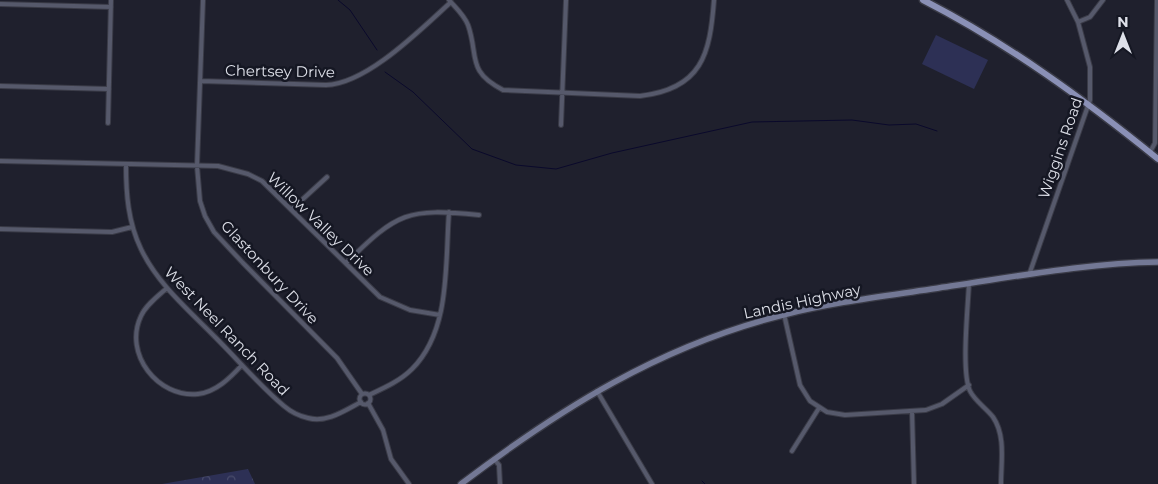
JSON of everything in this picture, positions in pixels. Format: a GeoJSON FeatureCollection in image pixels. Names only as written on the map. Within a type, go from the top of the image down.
{"type":"FeatureCollection","features":[{"type":"Feature","properties":{"kind":"main road"},"geometry":{"type":"LineString","coordinates":[[923,0],[1005,46],[1158,158]]}},
{"type":"Feature","properties":{"kind":"main road","name":"Landis Highway"},"geometry":{"type":"LineString","coordinates":[[461,484],[494,459],[597,390],[681,348],[742,326],[784,314],[823,306],[969,283],[1103,265],[1158,262]]}},
{"type":"Feature","properties":{"kind":"street"},"geometry":{"type":"LineString","coordinates":[[108,123],[111,0]]}},
{"type":"Feature","properties":{"kind":"street","name":"Glastonbury Drive"},"geometry":{"type":"LineString","coordinates":[[203,0],[197,166],[200,200],[214,232],[337,358],[362,394]]}},
{"type":"Feature","properties":{"kind":"street"},"geometry":{"type":"LineString","coordinates":[[561,125],[566,0]]}},
{"type":"Feature","properties":{"kind":"street"},"geometry":{"type":"LineString","coordinates":[[450,1],[467,23],[474,62],[482,75],[490,83],[502,90],[515,92],[658,94],[684,81],[704,57],[710,42],[714,0]]}},
{"type":"Feature","properties":{"kind":"street","name":"Wiggins Road"},"geometry":{"type":"LineString","coordinates":[[1029,275],[1089,106],[1090,67],[1078,22],[1067,0]]}},
{"type":"Feature","properties":{"kind":"street"},"geometry":{"type":"LineString","coordinates":[[1078,22],[1090,17],[1103,0]]}},
{"type":"Feature","properties":{"kind":"street"},"geometry":{"type":"LineString","coordinates":[[1150,152],[1155,143],[1157,0]]}},
{"type":"Feature","properties":{"kind":"street","name":"Chertsey Drive"},"geometry":{"type":"LineString","coordinates":[[201,81],[340,84],[395,53],[450,1]]}},
{"type":"Feature","properties":{"kind":"street"},"geometry":{"type":"LineString","coordinates":[[0,4],[111,7]]}},
{"type":"Feature","properties":{"kind":"street"},"geometry":{"type":"LineString","coordinates":[[0,86],[110,89]]}},
{"type":"Feature","properties":{"kind":"street","name":"Willow Valley Drive"},"geometry":{"type":"LineString","coordinates":[[0,161],[218,166],[248,174],[262,181],[380,297],[410,310],[440,315]]}},
{"type":"Feature","properties":{"kind":"street","name":"West Neel Ranch Road"},"geometry":{"type":"LineString","coordinates":[[126,164],[128,210],[132,227],[142,250],[167,288],[242,365],[295,414],[324,419],[361,402]]}},
{"type":"Feature","properties":{"kind":"street"},"geometry":{"type":"LineString","coordinates":[[292,209],[327,177]]}},
{"type":"Feature","properties":{"kind":"street"},"geometry":{"type":"LineString","coordinates":[[346,263],[376,234],[395,221],[420,213],[449,212],[479,215]]}},
{"type":"Feature","properties":{"kind":"street"},"geometry":{"type":"LineString","coordinates":[[368,403],[361,402],[362,394],[369,395],[401,378],[412,369],[433,341],[440,315],[449,212]]}},
{"type":"Feature","properties":{"kind":"street"},"geometry":{"type":"LineString","coordinates":[[0,229],[112,232],[132,227]]}},
{"type":"Feature","properties":{"kind":"street"},"geometry":{"type":"LineString","coordinates":[[969,283],[966,373],[970,390],[993,417],[1000,432],[1002,448],[1001,484]]}},
{"type":"Feature","properties":{"kind":"street"},"geometry":{"type":"LineString","coordinates":[[167,288],[144,312],[136,331],[142,364],[155,379],[167,388],[183,394],[199,394],[222,383],[242,365]]}},
{"type":"Feature","properties":{"kind":"street"},"geometry":{"type":"LineString","coordinates":[[784,314],[800,385],[810,400],[819,408],[845,415],[934,408],[969,385]]}},
{"type":"Feature","properties":{"kind":"street"},"geometry":{"type":"LineString","coordinates":[[597,390],[652,484]]}},
{"type":"Feature","properties":{"kind":"street"},"geometry":{"type":"LineString","coordinates":[[369,395],[368,403],[383,430],[391,459],[409,484]]}},
{"type":"Feature","properties":{"kind":"street"},"geometry":{"type":"LineString","coordinates":[[792,451],[819,408]]}},
{"type":"Feature","properties":{"kind":"street"},"geometry":{"type":"LineString","coordinates":[[912,411],[914,484]]}},
{"type":"Feature","properties":{"kind":"street"},"geometry":{"type":"LineString","coordinates":[[494,459],[499,465],[500,484]]}},
{"type":"Feature","properties":{"kind":"green space"},"geometry":{"type":"Polygon","coordinates":[[[936,35],[988,60],[974,89],[922,64],[936,35]]]}},
{"type":"Feature","properties":{"kind":"green space"},"geometry":{"type":"Polygon","coordinates":[[[248,469],[255,484],[162,484],[248,469]]]}},
{"type":"Feature","properties":{"kind":"waterway"},"geometry":{"type":"LineString","coordinates":[[338,0],[350,10],[377,50]]}},
{"type":"Feature","properties":{"kind":"waterway"},"geometry":{"type":"LineString","coordinates":[[385,72],[413,92],[472,149],[516,165],[556,169],[612,153],[752,122],[852,120],[889,125],[916,124],[937,131]]}},
{"type":"Feature","properties":{"kind":"waterway"},"geometry":{"type":"LineString","coordinates":[[702,481],[705,484]]}}]}
